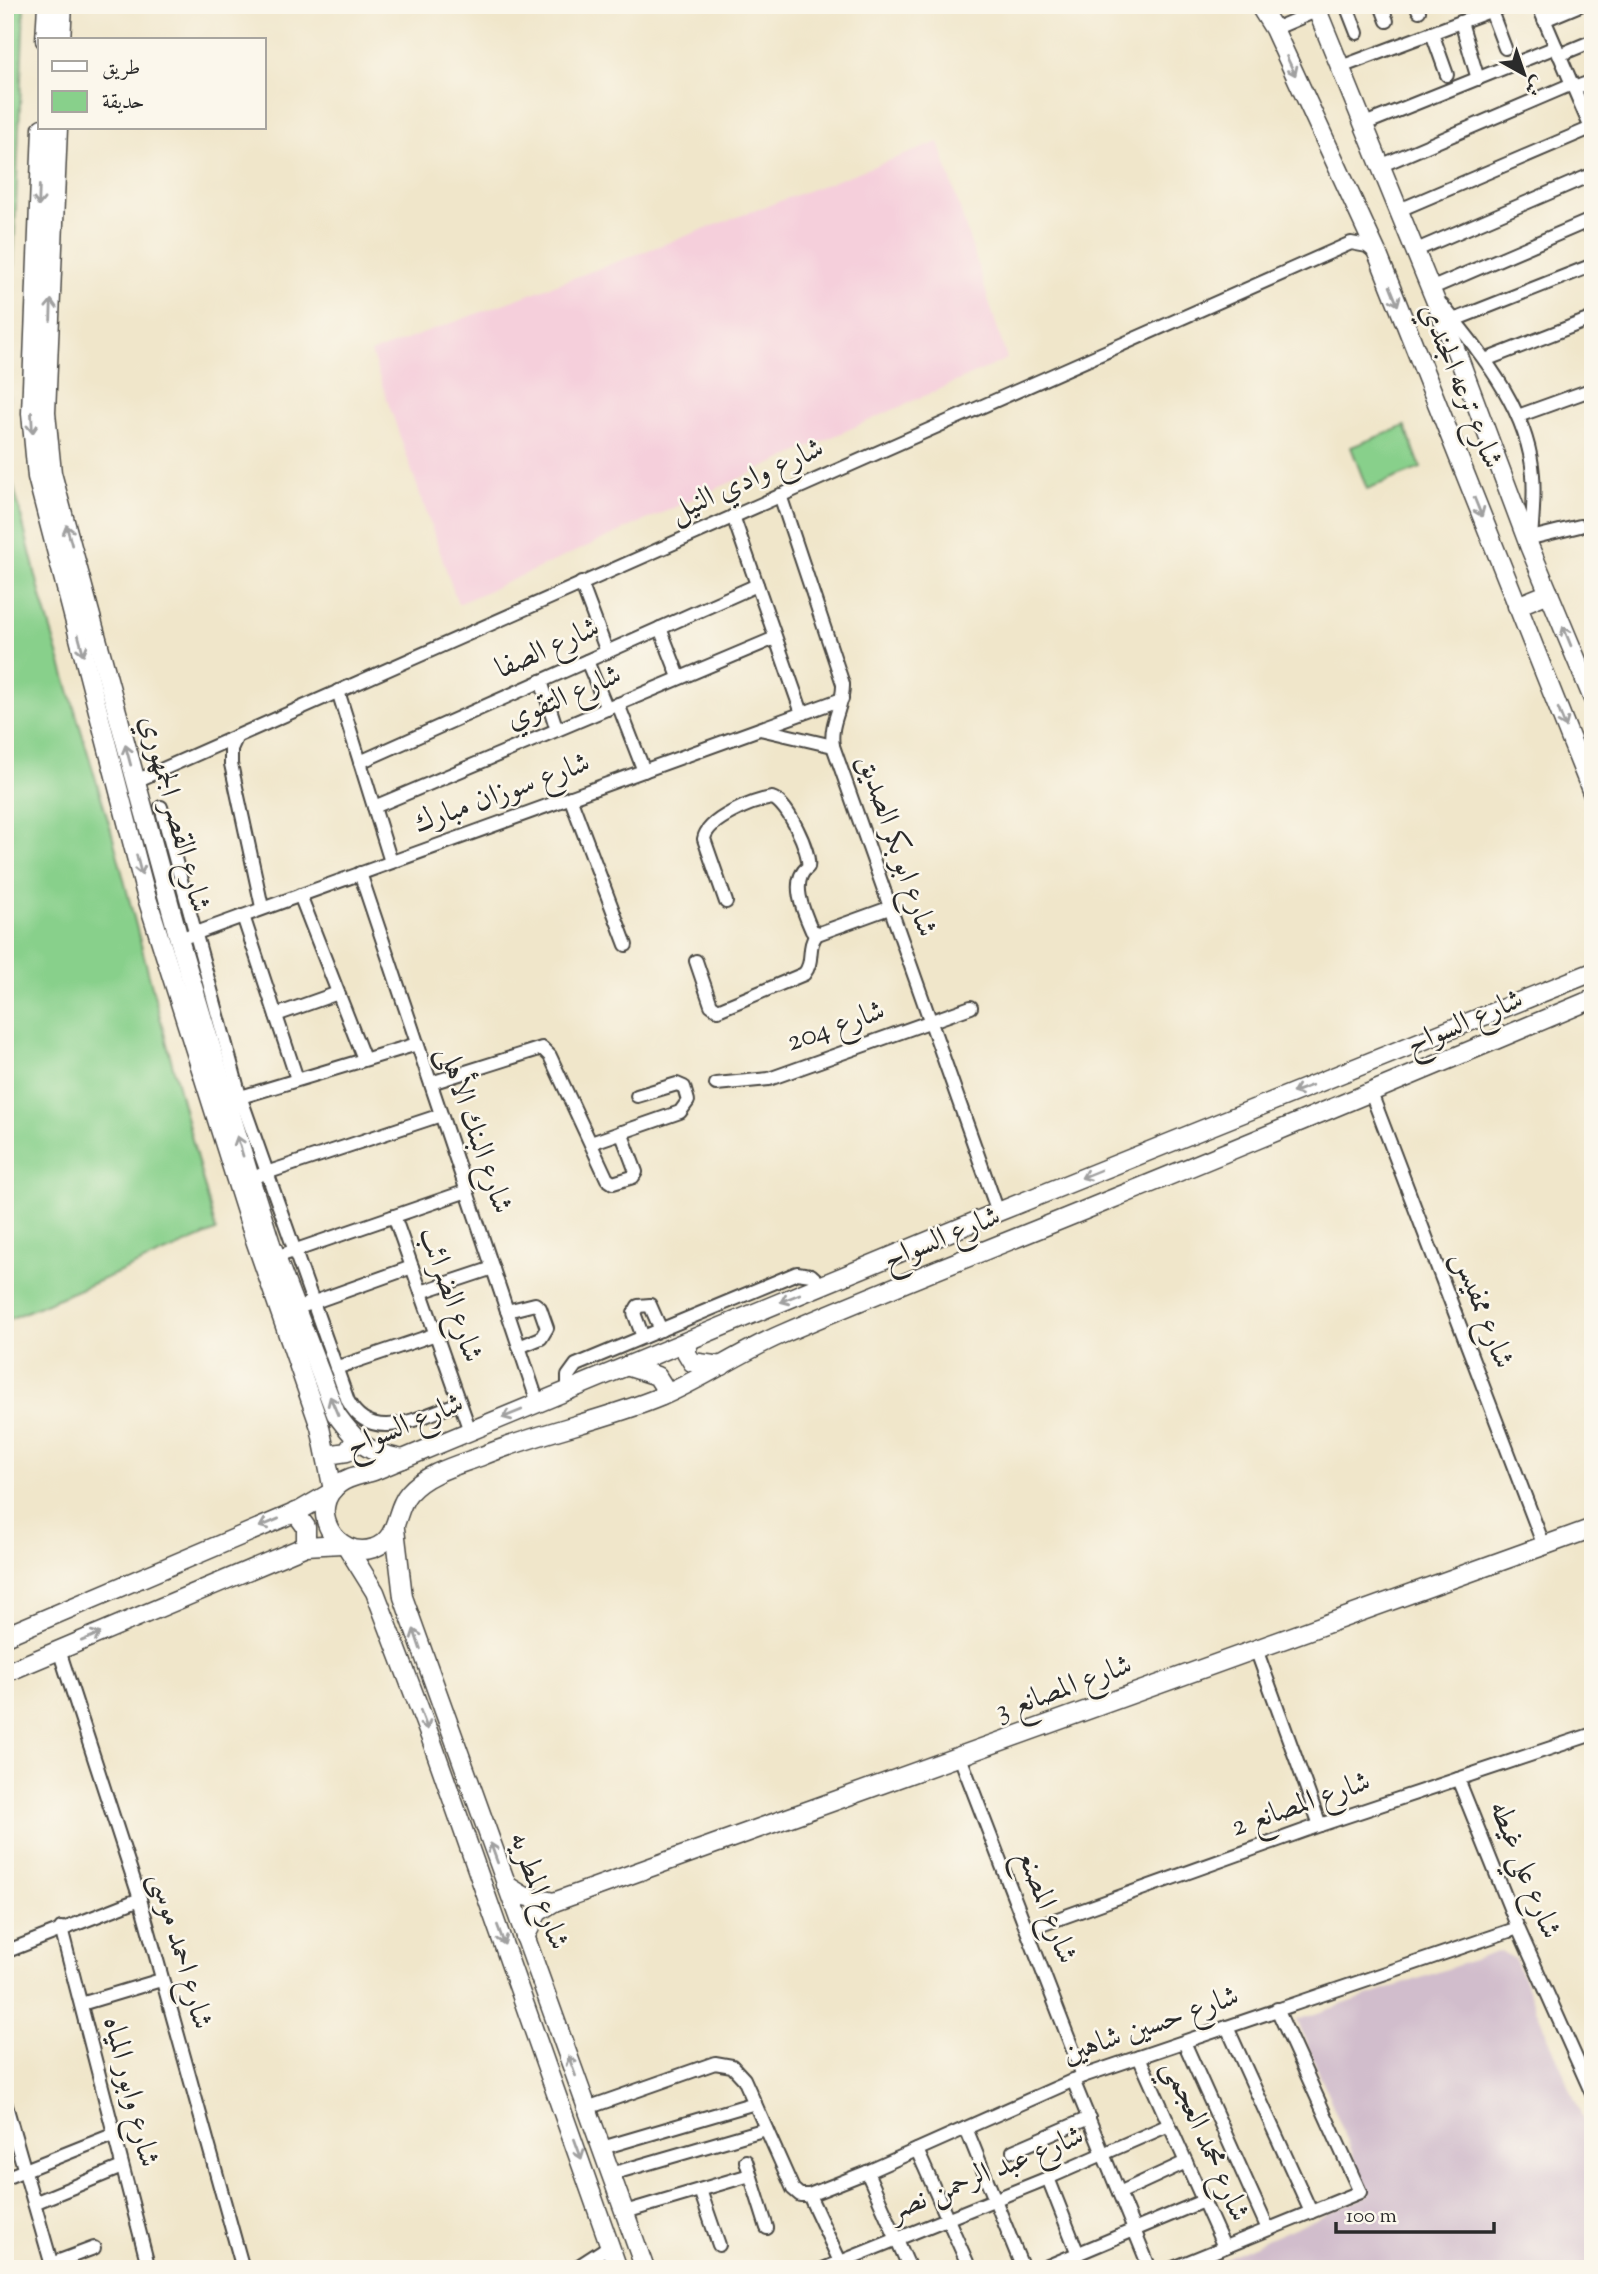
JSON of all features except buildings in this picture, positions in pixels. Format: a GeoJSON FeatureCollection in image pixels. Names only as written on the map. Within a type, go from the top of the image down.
{"type":"FeatureCollection","features":[{"type":"Feature","properties":{"kind":"main road"},"geometry":{"type":"LineString","coordinates":[[45,38],[47,5]]}},
{"type":"Feature","properties":{"kind":"main road"},"geometry":{"type":"LineString","coordinates":[[61,38],[63,5]]}},
{"type":"Feature","properties":{"kind":"main road","name":"شارع ترعه الجندي"},"geometry":{"type":"LineString","coordinates":[[1259,5],[1274,29],[1378,255],[1593,794]]}},
{"type":"Feature","properties":{"kind":"main road","name":"شارع ترعه الجندي"},"geometry":{"type":"LineString","coordinates":[[1320,7],[1338,68],[1431,290],[1593,699]]}},
{"type":"Feature","properties":{"kind":"main road","name":"شارع القصر الجمهوري"},"geometry":{"type":"LineString","coordinates":[[42,130],[46,412],[52,473],[136,781],[187,936],[234,1099],[250,1178],[276,1257],[336,1414],[355,1440],[377,1453],[402,1459]]}},
{"type":"Feature","properties":{"kind":"main road","name":"شارع القصر الجمهوري"},"geometry":{"type":"LineString","coordinates":[[45,249],[58,130]]}},
{"type":"Feature","properties":{"kind":"main road","name":"شارع القصر الجمهوري"},"geometry":{"type":"LineString","coordinates":[[44,278],[31,414],[35,467],[44,509],[146,895],[254,1237],[327,1455],[331,1491]]}},
{"type":"Feature","properties":{"kind":"main road"},"geometry":{"type":"LineString","coordinates":[[1517,606],[1549,593]]}},
{"type":"Feature","properties":{"kind":"main road","name":"شارع السواح"},"geometry":{"type":"LineString","coordinates":[[5,1636],[295,1513],[351,1477],[402,1459],[998,1212],[1593,972]]}},
{"type":"Feature","properties":{"kind":"main road","name":"شارع السواح"},"geometry":{"type":"LineString","coordinates":[[395,1529],[403,1500],[419,1484],[434,1476],[534,1435],[596,1420],[662,1396],[788,1331],[1371,1093],[1593,999]]}},
{"type":"Feature","properties":{"kind":"main road"},"geometry":{"type":"LineString","coordinates":[[1402,1049],[1396,1055],[1399,1064],[1426,1070]]}},
{"type":"Feature","properties":{"kind":"main road"},"geometry":{"type":"LineString","coordinates":[[1335,1077],[1366,1076],[1373,1083],[1371,1093]]}},
{"type":"Feature","properties":{"kind":"main road"},"geometry":{"type":"LineString","coordinates":[[690,1340],[686,1352],[692,1362],[722,1366]]}},
{"type":"Feature","properties":{"kind":"main road"},"geometry":{"type":"LineString","coordinates":[[626,1366],[657,1376],[663,1383],[662,1396]]}},
{"type":"Feature","properties":{"kind":"main road"},"geometry":{"type":"LineString","coordinates":[[327,1455],[347,1452],[355,1440]]}},
{"type":"Feature","properties":{"kind":"main road","name":"شارع السواح"},"geometry":{"type":"LineString","coordinates":[[331,1491],[325,1506],[325,1520],[330,1533],[344,1546]]}},
{"type":"Feature","properties":{"kind":"main road"},"geometry":{"type":"LineString","coordinates":[[295,1513],[306,1527],[306,1546]]}},
{"type":"Feature","properties":{"kind":"main road","name":"شارع المصانع 3"},"geometry":{"type":"LineString","coordinates":[[525,1937],[538,1912],[554,1902],[1593,1528]]}},
{"type":"Feature","properties":{"kind":"main road"},"geometry":{"type":"LineString","coordinates":[[5,1673],[306,1546],[344,1546],[360,1550],[374,1548],[395,1529]]}},
{"type":"Feature","properties":{"kind":"main road","name":"شارع المطريه"},"geometry":{"type":"LineString","coordinates":[[395,1529],[401,1589],[645,2269]]}},
{"type":"Feature","properties":{"kind":"main road","name":"شارع المطريه"},"geometry":{"type":"LineString","coordinates":[[344,1546],[375,1592],[618,2269]]}},
{"type":"Feature","properties":{"kind":"main road"},"geometry":{"type":"LineString","coordinates":[[375,1592],[381,1574],[386,1570],[392,1572],[401,1589]]}},
{"type":"Feature","properties":{"kind":"main road"},"geometry":{"type":"LineString","coordinates":[[506,1885],[524,1896],[554,1902]]}},
{"type":"Feature","properties":{"kind":"main road"},"geometry":{"type":"LineString","coordinates":[[636,2242],[632,2253],[636,2269]]}},
{"type":"Feature","properties":{"kind":"street"},"geometry":{"type":"LineString","coordinates":[[1346,5],[1357,33]]}},
{"type":"Feature","properties":{"kind":"street"},"geometry":{"type":"LineString","coordinates":[[1381,5],[1387,20]]}},
{"type":"Feature","properties":{"kind":"street"},"geometry":{"type":"LineString","coordinates":[[1338,68],[1506,5]]}},
{"type":"Feature","properties":{"kind":"street"},"geometry":{"type":"LineString","coordinates":[[1397,211],[1592,130],[1538,5]]}},
{"type":"Feature","properties":{"kind":"street"},"geometry":{"type":"LineString","coordinates":[[1544,20],[1580,5]]}},
{"type":"Feature","properties":{"kind":"street"},"geometry":{"type":"LineString","coordinates":[[1274,29],[1320,7]]}},
{"type":"Feature","properties":{"kind":"street"},"geometry":{"type":"LineString","coordinates":[[1491,11],[1504,48]]}},
{"type":"Feature","properties":{"kind":"street"},"geometry":{"type":"LineString","coordinates":[[1461,22],[1478,79]]}},
{"type":"Feature","properties":{"kind":"street"},"geometry":{"type":"LineString","coordinates":[[1432,33],[1447,75]]}},
{"type":"Feature","properties":{"kind":"street"},"geometry":{"type":"LineString","coordinates":[[1362,125],[1478,79],[1593,41]]}},
{"type":"Feature","properties":{"kind":"street"},"geometry":{"type":"LineString","coordinates":[[1380,166],[1593,80]]}},
{"type":"Feature","properties":{"kind":"street"},"geometry":{"type":"LineString","coordinates":[[1414,251],[1593,174]]}},
{"type":"Feature","properties":{"kind":"street"},"geometry":{"type":"LineString","coordinates":[[1580,526],[1531,543],[1533,476],[1530,452],[1518,416],[1485,360],[1431,290],[1593,219]]}},
{"type":"Feature","properties":{"kind":"street","name":"شارع وادي النيل"},"geometry":{"type":"LineString","coordinates":[[136,781],[1351,243],[1367,246],[1378,255]]}},
{"type":"Feature","properties":{"kind":"street"},"geometry":{"type":"LineString","coordinates":[[1454,320],[1593,265]]}},
{"type":"Feature","properties":{"kind":"street"},"geometry":{"type":"LineString","coordinates":[[1485,360],[1593,318]]}},
{"type":"Feature","properties":{"kind":"street"},"geometry":{"type":"LineString","coordinates":[[1518,416],[1593,389]]}},
{"type":"Feature","properties":{"kind":"street","name":"شارع ابو بكر الصديق"},"geometry":{"type":"LineString","coordinates":[[780,495],[844,684],[842,699],[832,723],[833,746],[998,1212]]}},
{"type":"Feature","properties":{"kind":"street"},"geometry":{"type":"LineString","coordinates":[[733,516],[802,713]]}},
{"type":"Feature","properties":{"kind":"street"},"geometry":{"type":"LineString","coordinates":[[581,583],[607,652]]}},
{"type":"Feature","properties":{"kind":"street","name":"شارع الصفا"},"geometry":{"type":"LineString","coordinates":[[360,762],[757,585]]}},
{"type":"Feature","properties":{"kind":"street"},"geometry":{"type":"LineString","coordinates":[[660,628],[680,677]]}},
{"type":"Feature","properties":{"kind":"street","name":"شارع التقوي"},"geometry":{"type":"LineString","coordinates":[[374,807],[775,638]]}},
{"type":"Feature","properties":{"kind":"street"},"geometry":{"type":"LineString","coordinates":[[587,661],[644,771]]}},
{"type":"Feature","properties":{"kind":"street"},"geometry":{"type":"LineString","coordinates":[[541,681],[557,730]]}},
{"type":"Feature","properties":{"kind":"street"},"geometry":{"type":"LineString","coordinates":[[338,691],[391,862]]}},
{"type":"Feature","properties":{"kind":"street","name":"شارع سوزان مبارك"},"geometry":{"type":"LineString","coordinates":[[187,936],[842,699]]}},
{"type":"Feature","properties":{"kind":"street"},"geometry":{"type":"LineString","coordinates":[[759,729],[833,746]]}},
{"type":"Feature","properties":{"kind":"street"},"geometry":{"type":"LineString","coordinates":[[237,736],[231,749],[231,764],[262,908]]}},
{"type":"Feature","properties":{"kind":"street"},"geometry":{"type":"LineString","coordinates":[[570,797],[626,946]]}},
{"type":"Feature","properties":{"kind":"street"},"geometry":{"type":"LineString","coordinates":[[726,902],[704,839],[713,822],[767,799],[781,802],[808,855],[808,867],[800,874],[797,885],[810,929],[817,934]]}},
{"type":"Feature","properties":{"kind":"street"},"geometry":{"type":"LineString","coordinates":[[161,807],[187,936]]}},
{"type":"Feature","properties":{"kind":"street","name":"شارع البنك الأهلى"},"geometry":{"type":"LineString","coordinates":[[360,873],[538,1403]]}},
{"type":"Feature","properties":{"kind":"street"},"geometry":{"type":"LineString","coordinates":[[300,895],[364,1059]]}},
{"type":"Feature","properties":{"kind":"street"},"geometry":{"type":"LineString","coordinates":[[696,961],[711,1004],[718,1010],[804,974],[811,964],[811,943],[817,934],[889,908]]}},
{"type":"Feature","properties":{"kind":"street"},"geometry":{"type":"LineString","coordinates":[[243,916],[297,1079]]}},
{"type":"Feature","properties":{"kind":"street"},"geometry":{"type":"LineString","coordinates":[[276,1015],[338,993]]}},
{"type":"Feature","properties":{"kind":"street","name":"شارع 204"},"geometry":{"type":"LineString","coordinates":[[716,1084],[769,1079],[971,1007]]}},
{"type":"Feature","properties":{"kind":"street"},"geometry":{"type":"LineString","coordinates":[[417,1044],[234,1099],[267,1172],[336,1368],[356,1416],[370,1425],[386,1427],[460,1403]]}},
{"type":"Feature","properties":{"kind":"street"},"geometry":{"type":"LineString","coordinates":[[432,1083],[538,1047],[551,1056],[607,1179],[617,1183],[633,1177],[636,1172],[621,1132]]}},
{"type":"Feature","properties":{"kind":"street"},"geometry":{"type":"LineString","coordinates":[[591,1143],[680,1112],[688,1101],[684,1087],[677,1084],[637,1096]]}},
{"type":"Feature","properties":{"kind":"street","name":"شارع ممفيس"},"geometry":{"type":"LineString","coordinates":[[1371,1093],[1544,1546]]}},
{"type":"Feature","properties":{"kind":"street"},"geometry":{"type":"LineString","coordinates":[[250,1178],[441,1115]]}},
{"type":"Feature","properties":{"kind":"street"},"geometry":{"type":"LineString","coordinates":[[276,1257],[467,1191]]}},
{"type":"Feature","properties":{"kind":"street","name":"شارع الضرائب"},"geometry":{"type":"LineString","coordinates":[[394,1216],[470,1431]]}},
{"type":"Feature","properties":{"kind":"street"},"geometry":{"type":"LineString","coordinates":[[295,1309],[412,1267]]}},
{"type":"Feature","properties":{"kind":"street"},"geometry":{"type":"LineString","coordinates":[[421,1292],[493,1268]]}},
{"type":"Feature","properties":{"kind":"street"},"geometry":{"type":"LineString","coordinates":[[568,1390],[568,1376],[576,1365],[797,1273],[811,1275],[822,1285]]}},
{"type":"Feature","properties":{"kind":"street"},"geometry":{"type":"LineString","coordinates":[[507,1311],[535,1304],[540,1308],[547,1328],[541,1338],[519,1347]]}},
{"type":"Feature","properties":{"kind":"street"},"geometry":{"type":"LineString","coordinates":[[643,1338],[634,1313],[638,1306],[650,1305],[660,1330]]}},
{"type":"Feature","properties":{"kind":"street"},"geometry":{"type":"LineString","coordinates":[[336,1368],[436,1334]]}},
{"type":"Feature","properties":{"kind":"street"},"geometry":{"type":"LineString","coordinates":[[1256,1649],[1320,1825]]}},
{"type":"Feature","properties":{"kind":"street","name":"شارع احمد موسى"},"geometry":{"type":"LineString","coordinates":[[59,1650],[139,1899],[243,2269]]}},
{"type":"Feature","properties":{"kind":"street","name":"شارع المصانع 2"},"geometry":{"type":"LineString","coordinates":[[1027,1930],[1320,1825],[1593,1734]]}},
{"type":"Feature","properties":{"kind":"street","name":"شارع المصنع"},"geometry":{"type":"LineString","coordinates":[[960,1756],[1027,1930],[1089,2118],[1150,2269]]}},
{"type":"Feature","properties":{"kind":"street","name":"شارع علي غيطه"},"geometry":{"type":"LineString","coordinates":[[1458,1779],[1518,1928],[1593,2096]]}},
{"type":"Feature","properties":{"kind":"street"},"geometry":{"type":"LineString","coordinates":[[5,1952],[139,1899]]}},
{"type":"Feature","properties":{"kind":"street","name":"شارع وابور المياه"},"geometry":{"type":"LineString","coordinates":[[61,1928],[149,2269]]}},
{"type":"Feature","properties":{"kind":"street","name":"شارع حسين شاهين"},"geometry":{"type":"LineString","coordinates":[[809,2195],[1078,2078],[1518,1928]]}},
{"type":"Feature","properties":{"kind":"street"},"geometry":{"type":"LineString","coordinates":[[80,2004],[161,1980]]}},
{"type":"Feature","properties":{"kind":"street"},"geometry":{"type":"LineString","coordinates":[[1171,2269],[1360,2192],[1277,2010]]}},
{"type":"Feature","properties":{"kind":"street"},"geometry":{"type":"LineString","coordinates":[[1227,2027],[1311,2212]]}},
{"type":"Feature","properties":{"kind":"street"},"geometry":{"type":"LineString","coordinates":[[1184,2042],[1268,2229]]}},
{"type":"Feature","properties":{"kind":"street","name":"شارع محمد العجمي"},"geometry":{"type":"LineString","coordinates":[[1139,2057],[1224,2247]]}},
{"type":"Feature","properties":{"kind":"street"},"geometry":{"type":"LineString","coordinates":[[587,2108],[716,2063],[724,2063],[739,2072],[793,2189],[800,2194],[809,2195],[841,2265]]}},
{"type":"Feature","properties":{"kind":"street"},"geometry":{"type":"LineString","coordinates":[[5,2102],[52,2266],[94,2248]]}},
{"type":"Feature","properties":{"kind":"street"},"geometry":{"type":"LineString","coordinates":[[602,2148],[755,2103]]}},
{"type":"Feature","properties":{"kind":"street"},"geometry":{"type":"LineString","coordinates":[[1013,2151],[1089,2118]]}},
{"type":"Feature","properties":{"kind":"street","name":"شارع عبد الرحمن نصر"},"geometry":{"type":"LineString","coordinates":[[823,2269],[841,2265],[1169,2125]]}},
{"type":"Feature","properties":{"kind":"street"},"geometry":{"type":"LineString","coordinates":[[966,2128],[1023,2269]]}},
{"type":"Feature","properties":{"kind":"street"},"geometry":{"type":"LineString","coordinates":[[611,2174],[766,2129]]}},
{"type":"Feature","properties":{"kind":"street"},"geometry":{"type":"LineString","coordinates":[[5,2178],[115,2134]]}},
{"type":"Feature","properties":{"kind":"street"},"geometry":{"type":"LineString","coordinates":[[917,2150],[970,2269]]}},
{"type":"Feature","properties":{"kind":"street"},"geometry":{"type":"LineString","coordinates":[[746,2161],[767,2228]]}},
{"type":"Feature","properties":{"kind":"street"},"geometry":{"type":"LineString","coordinates":[[1119,2193],[1186,2162]]}},
{"type":"Feature","properties":{"kind":"street"},"geometry":{"type":"LineString","coordinates":[[34,2203],[122,2167]]}},
{"type":"Feature","properties":{"kind":"street"},"geometry":{"type":"LineString","coordinates":[[867,2172],[910,2269]]}},
{"type":"Feature","properties":{"kind":"street"},"geometry":{"type":"LineString","coordinates":[[625,2212],[750,2175]]}},
{"type":"Feature","properties":{"kind":"street"},"geometry":{"type":"LineString","coordinates":[[1048,2178],[1078,2254]]}},
{"type":"Feature","properties":{"kind":"street"},"geometry":{"type":"LineString","coordinates":[[700,2190],[719,2245]]}},
{"type":"Feature","properties":{"kind":"street"},"geometry":{"type":"LineString","coordinates":[[1041,2269],[1135,2232],[1203,2201]]}},
{"type":"Feature","properties":{"kind":"street"},"geometry":{"type":"LineString","coordinates":[[574,2269],[611,2245]]}},
{"type":"Feature","properties":{"kind":"shaded area"},"geometry":{"type":"Polygon","coordinates":[[[939,142],[1007,359],[458,604],[371,353],[939,142]]]}},
{"type":"Feature","properties":{"kind":"shaded area"},"geometry":{"type":"Polygon","coordinates":[[[1500,1951],[1515,1959],[1593,2142],[1593,2269],[1200,2269],[1370,2195],[1297,2020],[1500,1951]]]}},
{"type":"Feature","properties":{"kind":"green space"},"geometry":{"type":"Polygon","coordinates":[[[5,5],[24,5],[6,456],[42,600],[111,830],[216,1231],[5,1321],[5,5]]]}},
{"type":"Feature","properties":{"kind":"green space"},"geometry":{"type":"Polygon","coordinates":[[[1405,426],[1421,468],[1367,489],[1351,447],[1405,426]]]}}]}
